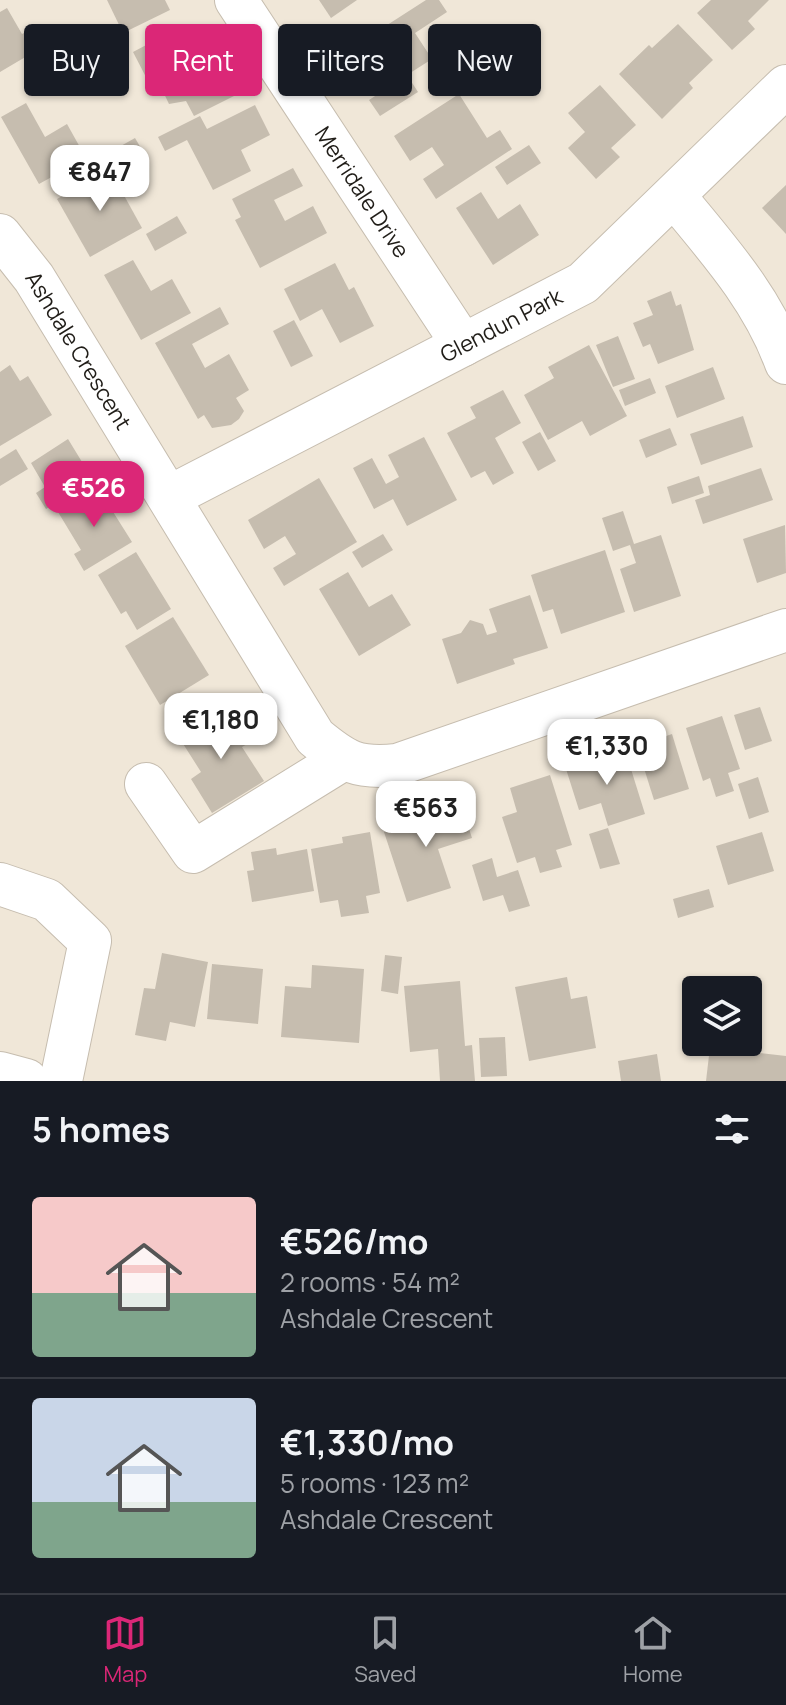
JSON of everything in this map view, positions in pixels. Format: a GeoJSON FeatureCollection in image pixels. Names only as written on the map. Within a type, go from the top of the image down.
{"type":"FeatureCollection","features":[{"type":"Feature","properties":{"kind":"street","name":"Merridale Drive"},"geometry":{"type":"LineString","coordinates":[[236,0],[463,345]]}},
{"type":"Feature","properties":{"kind":"street","name":"Glendun Park"},"geometry":{"type":"LineString","coordinates":[[169,497],[583,283],[786,86]]}},
{"type":"Feature","properties":{"kind":"street"},"geometry":{"type":"LineString","coordinates":[[675,197],[734,266],[776,336],[786,363]]}},
{"type":"Feature","properties":{"kind":"street","name":"Ashdale Crescent"},"geometry":{"type":"LineString","coordinates":[[0,235],[34,278],[315,737],[342,760]]}},
{"type":"Feature","properties":{"kind":"street"},"geometry":{"type":"LineString","coordinates":[[146,784],[193,852],[342,760],[370,767],[397,765],[786,630]]}},
{"type":"Feature","properties":{"kind":"street"},"geometry":{"type":"LineString","coordinates":[[0,884],[47,900],[90,941],[61,1081]]}},
{"type":"Feature","properties":{"kind":"street"},"geometry":{"type":"LineString","coordinates":[[0,1074],[26,1081]]}},
{"type":"Feature","properties":{"kind":"building"},"geometry":{"type":"Polygon","coordinates":[[[107,0],[165,0],[170,10],[129,30],[129,24],[119,24],[107,0]]]}},
{"type":"Feature","properties":{"kind":"building"},"geometry":{"type":"Polygon","coordinates":[[[319,0],[357,0],[331,18],[319,0]]]}},
{"type":"Feature","properties":{"kind":"building"},"geometry":{"type":"Polygon","coordinates":[[[426,0],[439,0],[447,12],[415,33],[428,53],[428,62],[412,72],[412,24],[389,24],[426,0]]]}},
{"type":"Feature","properties":{"kind":"building"},"geometry":{"type":"Polygon","coordinates":[[[711,0],[769,0],[748,21],[755,29],[732,50],[697,13],[711,0]]]}},
{"type":"Feature","properties":{"kind":"building"},"geometry":{"type":"Polygon","coordinates":[[[7,8],[24,33],[24,58],[0,72],[0,12],[7,8]]]}},
{"type":"Feature","properties":{"kind":"building"},"geometry":{"type":"Polygon","coordinates":[[[678,24],[713,60],[689,83],[693,88],[662,119],[619,74],[649,45],[652,48],[678,24]]]}},
{"type":"Feature","properties":{"kind":"building"},"geometry":{"type":"Polygon","coordinates":[[[145,46],[145,75],[133,52],[145,46]]]}},
{"type":"Feature","properties":{"kind":"building"},"geometry":{"type":"Polygon","coordinates":[[[600,85],[636,125],[611,148],[620,157],[596,179],[568,148],[585,132],[568,113],[600,85]]]}},
{"type":"Feature","properties":{"kind":"building"},"geometry":{"type":"Polygon","coordinates":[[[165,96],[234,96],[194,116],[186,101],[169,104],[165,96]]]}},
{"type":"Feature","properties":{"kind":"building"},"geometry":{"type":"Polygon","coordinates":[[[375,96],[412,96],[380,116],[369,100],[375,96]]]}},
{"type":"Feature","properties":{"kind":"building"},"geometry":{"type":"Polygon","coordinates":[[[460,96],[487,138],[500,130],[512,149],[436,199],[423,179],[444,165],[432,147],[410,161],[394,136],[460,96]]]}},
{"type":"Feature","properties":{"kind":"building"},"geometry":{"type":"Polygon","coordinates":[[[26,103],[45,137],[67,124],[86,158],[39,184],[1,117],[26,103]]]}},
{"type":"Feature","properties":{"kind":"building"},"geometry":{"type":"Polygon","coordinates":[[[255,105],[270,135],[241,150],[251,171],[213,190],[187,140],[165,151],[158,137],[200,116],[207,129],[255,105]]]}},
{"type":"Feature","properties":{"kind":"building"},"geometry":{"type":"Polygon","coordinates":[[[135,138],[145,155],[113,173],[103,156],[135,138]]]}},
{"type":"Feature","properties":{"kind":"building"},"geometry":{"type":"Polygon","coordinates":[[[529,145],[541,163],[507,185],[495,167],[529,145]]]}},
{"type":"Feature","properties":{"kind":"building"},"geometry":{"type":"Polygon","coordinates":[[[293,168],[303,186],[274,200],[285,221],[313,206],[327,233],[260,268],[235,220],[241,217],[232,199],[293,168]]]}},
{"type":"Feature","properties":{"kind":"building"},"geometry":{"type":"Polygon","coordinates":[[[110,170],[142,228],[90,257],[57,199],[110,170]]]}},
{"type":"Feature","properties":{"kind":"building"},"geometry":{"type":"Polygon","coordinates":[[[786,185],[786,234],[762,208],[786,185]]]}},
{"type":"Feature","properties":{"kind":"building"},"geometry":{"type":"Polygon","coordinates":[[[481,192],[498,219],[520,204],[539,235],[493,265],[456,208],[481,192]]]}},
{"type":"Feature","properties":{"kind":"building"},"geometry":{"type":"Polygon","coordinates":[[[177,216],[187,233],[155,251],[146,234],[177,216]]]}},
{"type":"Feature","properties":{"kind":"building"},"geometry":{"type":"Polygon","coordinates":[[[133,260],[151,291],[172,279],[191,313],[141,340],[104,275],[133,260]]]}},
{"type":"Feature","properties":{"kind":"building"},"geometry":{"type":"Polygon","coordinates":[[[335,263],[349,290],[354,287],[374,326],[340,343],[322,309],[300,321],[284,289],[335,263]]]}},
{"type":"Feature","properties":{"kind":"building"},"geometry":{"type":"Polygon","coordinates":[[[671,291],[676,306],[681,304],[694,350],[658,364],[650,344],[643,347],[633,323],[653,315],[647,301],[671,291]]]}},
{"type":"Feature","properties":{"kind":"building"},"geometry":{"type":"Polygon","coordinates":[[[220,307],[229,324],[192,344],[205,368],[229,354],[249,390],[236,398],[244,411],[239,419],[231,425],[212,428],[204,415],[198,419],[155,343],[220,307]]]}},
{"type":"Feature","properties":{"kind":"building"},"geometry":{"type":"Polygon","coordinates":[[[294,320],[313,356],[291,367],[273,331],[294,320]]]}},
{"type":"Feature","properties":{"kind":"building"},"geometry":{"type":"Polygon","coordinates":[[[618,336],[635,379],[613,387],[596,345],[618,336]]]}},
{"type":"Feature","properties":{"kind":"building"},"geometry":{"type":"Polygon","coordinates":[[[589,345],[627,416],[590,436],[582,421],[548,440],[524,395],[554,378],[548,367],[589,345]]]}},
{"type":"Feature","properties":{"kind":"building"},"geometry":{"type":"Polygon","coordinates":[[[10,365],[20,381],[28,376],[52,415],[0,446],[0,372],[10,365]]]}},
{"type":"Feature","properties":{"kind":"building"},"geometry":{"type":"Polygon","coordinates":[[[713,367],[725,399],[677,418],[665,386],[713,367]]]}},
{"type":"Feature","properties":{"kind":"building"},"geometry":{"type":"Polygon","coordinates":[[[650,378],[656,393],[625,406],[619,390],[650,378]]]}},
{"type":"Feature","properties":{"kind":"building"},"geometry":{"type":"Polygon","coordinates":[[[503,390],[521,423],[495,438],[514,473],[493,485],[485,471],[471,478],[447,433],[476,418],[470,407],[503,390]]]}},
{"type":"Feature","properties":{"kind":"building"},"geometry":{"type":"Polygon","coordinates":[[[743,416],[753,447],[701,465],[690,434],[743,416]]]}},
{"type":"Feature","properties":{"kind":"building"},"geometry":{"type":"Polygon","coordinates":[[[670,428],[677,445],[646,458],[639,440],[670,428]]]}},
{"type":"Feature","properties":{"kind":"building"},"geometry":{"type":"Polygon","coordinates":[[[540,432],[556,461],[538,471],[522,442],[540,432]]]}},
{"type":"Feature","properties":{"kind":"building"},"geometry":{"type":"Polygon","coordinates":[[[424,437],[457,500],[407,526],[393,499],[374,509],[353,468],[372,458],[386,484],[399,477],[388,455],[424,437]]]}},
{"type":"Feature","properties":{"kind":"building"},"geometry":{"type":"Polygon","coordinates":[[[68,439],[93,480],[46,509],[36,493],[45,487],[31,463],[68,439]]]}},
{"type":"Feature","properties":{"kind":"building"},"geometry":{"type":"Polygon","coordinates":[[[16,449],[28,469],[0,486],[0,459],[16,449]]]}},
{"type":"Feature","properties":{"kind":"building"},"geometry":{"type":"Polygon","coordinates":[[[761,468],[773,500],[703,524],[695,500],[710,495],[708,486],[761,468]]]}},
{"type":"Feature","properties":{"kind":"building"},"geometry":{"type":"Polygon","coordinates":[[[699,476],[704,493],[672,504],[667,487],[699,476]]]}},
{"type":"Feature","properties":{"kind":"building"},"geometry":{"type":"Polygon","coordinates":[[[319,478],[357,542],[284,586],[273,568],[296,554],[285,536],[264,549],[248,520],[319,478]]]}},
{"type":"Feature","properties":{"kind":"building"},"geometry":{"type":"Polygon","coordinates":[[[98,488],[132,542],[84,571],[74,554],[81,550],[58,512],[98,488]]]}},
{"type":"Feature","properties":{"kind":"building"},"geometry":{"type":"Polygon","coordinates":[[[623,511],[634,544],[661,535],[681,596],[634,612],[620,569],[636,563],[630,545],[613,551],[602,518],[623,511]]]}},
{"type":"Feature","properties":{"kind":"building"},"geometry":{"type":"Polygon","coordinates":[[[785,525],[786,573],[757,583],[743,539],[785,525]]]}},
{"type":"Feature","properties":{"kind":"building"},"geometry":{"type":"Polygon","coordinates":[[[383,534],[393,550],[362,568],[352,552],[383,534]]]}},
{"type":"Feature","properties":{"kind":"building"},"geometry":{"type":"Polygon","coordinates":[[[605,550],[625,612],[561,634],[553,609],[543,612],[531,575],[605,550]]]}},
{"type":"Feature","properties":{"kind":"building"},"geometry":{"type":"Polygon","coordinates":[[[136,552],[171,609],[137,630],[126,611],[121,614],[98,575],[136,552]]]}},
{"type":"Feature","properties":{"kind":"building"},"geometry":{"type":"Polygon","coordinates":[[[348,572],[369,607],[392,594],[411,625],[359,656],[319,589],[348,572]]]}},
{"type":"Feature","properties":{"kind":"building"},"geometry":{"type":"Polygon","coordinates":[[[530,595],[548,648],[513,659],[515,664],[457,684],[442,639],[461,633],[470,620],[483,624],[487,635],[497,632],[489,609],[530,595]]]}},
{"type":"Feature","properties":{"kind":"building"},"geometry":{"type":"Polygon","coordinates":[[[173,617],[209,675],[160,705],[125,646],[173,617]]]}},
{"type":"Feature","properties":{"kind":"building"},"geometry":{"type":"Polygon","coordinates":[[[760,707],[772,741],[745,750],[734,715],[760,707]]]}},
{"type":"Feature","properties":{"kind":"building"},"geometry":{"type":"Polygon","coordinates":[[[228,709],[249,743],[242,747],[264,781],[212,813],[191,779],[201,772],[180,739],[228,709]]]}},
{"type":"Feature","properties":{"kind":"building"},"geometry":{"type":"Polygon","coordinates":[[[722,716],[740,769],[728,773],[734,791],[716,797],[710,778],[703,781],[686,728],[722,716]]]}},
{"type":"Feature","properties":{"kind":"building"},"geometry":{"type":"Polygon","coordinates":[[[672,734],[689,789],[654,800],[637,746],[672,734]]]}},
{"type":"Feature","properties":{"kind":"building"},"geometry":{"type":"Polygon","coordinates":[[[625,750],[645,814],[608,826],[601,803],[579,810],[566,769],[625,750]]]}},
{"type":"Feature","properties":{"kind":"building"},"geometry":{"type":"Polygon","coordinates":[[[550,775],[572,845],[556,850],[562,867],[540,873],[535,857],[517,863],[502,817],[517,812],[510,788],[550,775]]]}},
{"type":"Feature","properties":{"kind":"building"},"geometry":{"type":"Polygon","coordinates":[[[758,777],[769,812],[749,819],[738,784],[758,777]]]}},
{"type":"Feature","properties":{"kind":"building"},"geometry":{"type":"Polygon","coordinates":[[[460,801],[472,838],[438,849],[451,888],[407,902],[384,832],[402,826],[400,820],[460,801]]]}},
{"type":"Feature","properties":{"kind":"building"},"geometry":{"type":"Polygon","coordinates":[[[608,828],[620,864],[600,869],[589,834],[608,828]]]}},
{"type":"Feature","properties":{"kind":"building"},"geometry":{"type":"Polygon","coordinates":[[[370,832],[380,893],[366,896],[369,913],[341,917],[338,900],[320,903],[311,849],[343,843],[342,837],[370,832]]]}},
{"type":"Feature","properties":{"kind":"building"},"geometry":{"type":"Polygon","coordinates":[[[762,832],[774,871],[728,885],[716,846],[762,832]]]}},
{"type":"Feature","properties":{"kind":"building"},"geometry":{"type":"Polygon","coordinates":[[[276,848],[277,855],[307,849],[314,891],[252,902],[247,871],[254,870],[251,852],[276,848]]]}},
{"type":"Feature","properties":{"kind":"building"},"geometry":{"type":"Polygon","coordinates":[[[492,858],[497,877],[518,870],[530,906],[509,912],[503,895],[483,901],[472,865],[492,858]]]}},
{"type":"Feature","properties":{"kind":"building"},"geometry":{"type":"Polygon","coordinates":[[[709,889],[714,907],[678,918],[673,899],[709,889]]]}},
{"type":"Feature","properties":{"kind":"building"},"geometry":{"type":"Polygon","coordinates":[[[162,953],[208,962],[195,1027],[170,1022],[166,1041],[135,1035],[144,988],[155,989],[162,953]]]}},
{"type":"Feature","properties":{"kind":"building"},"geometry":{"type":"Polygon","coordinates":[[[385,955],[402,957],[398,994],[381,991],[385,955]]]}},
{"type":"Feature","properties":{"kind":"building"},"geometry":{"type":"Polygon","coordinates":[[[212,964],[263,969],[258,1024],[207,1019],[212,964]]]}},
{"type":"Feature","properties":{"kind":"building"},"geometry":{"type":"Polygon","coordinates":[[[312,965],[364,969],[359,1043],[281,1037],[285,986],[311,988],[312,965]]]}},
{"type":"Feature","properties":{"kind":"building"},"geometry":{"type":"Polygon","coordinates":[[[567,977],[571,999],[587,996],[596,1048],[529,1061],[515,987],[567,977]]]}},
{"type":"Feature","properties":{"kind":"building"},"geometry":{"type":"Polygon","coordinates":[[[460,981],[465,1046],[472,1045],[475,1081],[440,1081],[438,1049],[410,1052],[404,986],[460,981]]]}},
{"type":"Feature","properties":{"kind":"building"},"geometry":{"type":"Polygon","coordinates":[[[505,1037],[507,1076],[481,1077],[479,1038],[505,1037]]]}},
{"type":"Feature","properties":{"kind":"building"},"geometry":{"type":"Polygon","coordinates":[[[762,1053],[786,1056],[786,1081],[706,1081],[709,1056],[762,1056],[762,1053]]]}},
{"type":"Feature","properties":{"kind":"building"},"geometry":{"type":"Polygon","coordinates":[[[657,1054],[661,1081],[621,1081],[618,1061],[657,1054]]]}}]}
